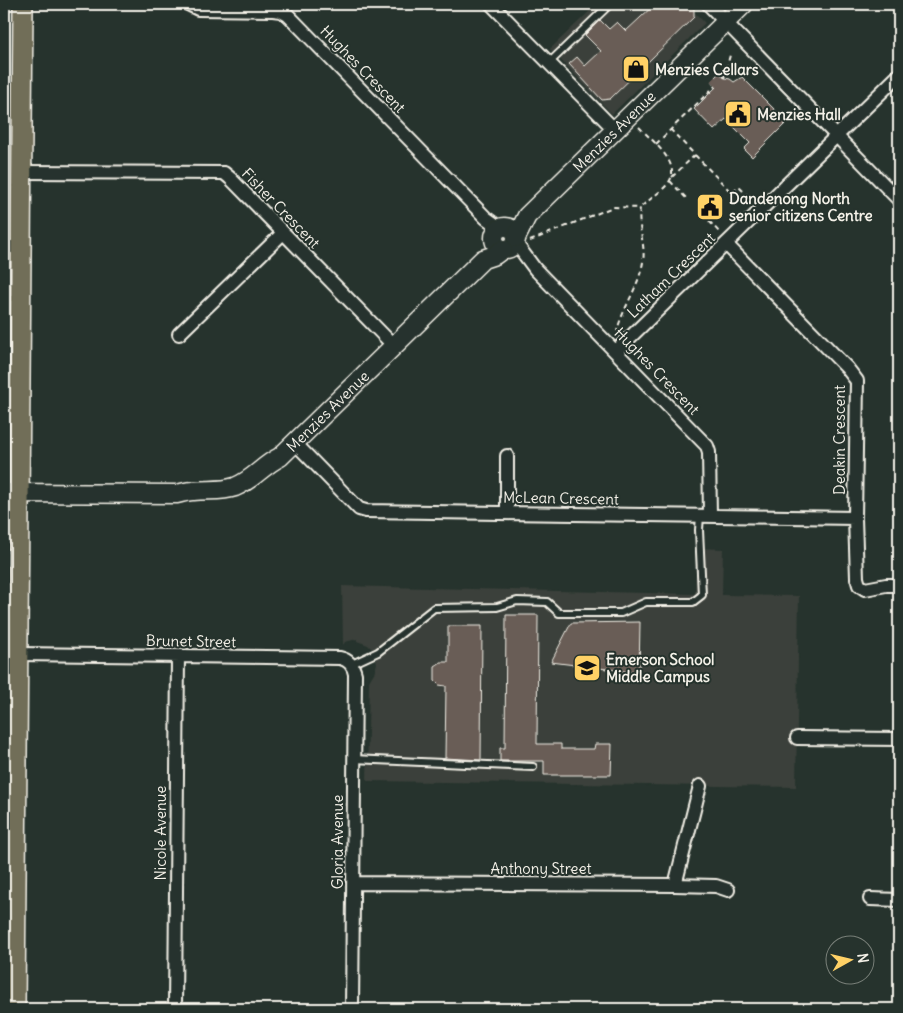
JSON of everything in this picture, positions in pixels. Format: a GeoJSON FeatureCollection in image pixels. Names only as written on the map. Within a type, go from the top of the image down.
{"type":"FeatureCollection","features":[{"type":"Feature","properties":{"kind":"main road"},"geometry":{"type":"LineString","coordinates":[[16,1009],[10,955],[18,654],[11,493],[12,247],[21,172],[23,4]]}},
{"type":"Feature","properties":{"kind":"street","name":"Hughes Crescent"},"geometry":{"type":"LineString","coordinates":[[188,4],[198,9],[273,10],[281,11],[288,16],[707,446],[709,452],[705,515]]}},
{"type":"Feature","properties":{"kind":"street"},"geometry":{"type":"LineString","coordinates":[[491,4],[615,130]]}},
{"type":"Feature","properties":{"kind":"street"},"geometry":{"type":"LineString","coordinates":[[708,4],[899,200]]}},
{"type":"Feature","properties":{"kind":"street","name":"Menzies Avenue"},"geometry":{"type":"LineString","coordinates":[[11,493],[177,494],[192,490],[234,487],[251,479],[295,443],[483,259],[495,255],[514,222],[527,216],[744,4]]}},
{"type":"Feature","properties":{"kind":"street","name":"Latham Crescent"},"geometry":{"type":"LineString","coordinates":[[616,351],[899,75]]}},
{"type":"Feature","properties":{"kind":"street","name":"Fisher Crescent"},"geometry":{"type":"LineString","coordinates":[[21,172],[224,173],[394,346]]}},
{"type":"Feature","properties":{"kind":"street"},"geometry":{"type":"LineString","coordinates":[[179,334],[283,233]]}},
{"type":"Feature","properties":{"kind":"street","name":"Deakin Crescent"},"geometry":{"type":"LineString","coordinates":[[726,245],[847,368],[857,381],[855,518],[856,568],[859,585],[869,589],[886,585],[899,585]]}},
{"type":"Feature","properties":{"kind":"street","name":"McLean Crescent"},"geometry":{"type":"LineString","coordinates":[[295,443],[359,509],[366,511],[855,518]]}},
{"type":"Feature","properties":{"kind":"street"},"geometry":{"type":"LineString","coordinates":[[507,456],[507,513]]}},
{"type":"Feature","properties":{"kind":"street","name":"Brunet Street"},"geometry":{"type":"LineString","coordinates":[[18,654],[340,658],[345,659],[353,669]]}},
{"type":"Feature","properties":{"kind":"street","name":"Nicole Avenue"},"geometry":{"type":"LineString","coordinates":[[175,1009],[178,657]]}},
{"type":"Feature","properties":{"kind":"street","name":"Gloria Avenue"},"geometry":{"type":"LineString","coordinates":[[352,1009],[354,883],[353,669]]}},
{"type":"Feature","properties":{"kind":"street"},"geometry":{"type":"LineString","coordinates":[[797,738],[899,739]]}},
{"type":"Feature","properties":{"kind":"street"},"geometry":{"type":"LineString","coordinates":[[675,885],[700,786]]}},
{"type":"Feature","properties":{"kind":"street","name":"Anthony Street"},"geometry":{"type":"LineString","coordinates":[[354,883],[675,885],[716,886],[728,890]]}},
{"type":"Feature","properties":{"kind":"street"},"geometry":{"type":"LineString","coordinates":[[870,900],[899,900]]}},
{"type":"Feature","properties":{"kind":"lane"},"geometry":{"type":"LineString","coordinates":[[549,63],[610,4]]}},
{"type":"Feature","properties":{"kind":"lane"},"geometry":{"type":"LineString","coordinates":[[353,669],[434,608],[497,607],[517,601],[547,602],[559,613],[621,614],[646,602],[694,602],[702,595],[699,530],[705,515]]}},
{"type":"Feature","properties":{"kind":"lane"},"geometry":{"type":"LineString","coordinates":[[353,759],[532,767]]}},
{"type":"Feature","properties":{"kind":"path"},"geometry":{"type":"LineString","coordinates":[[724,78],[730,55]]}},
{"type":"Feature","properties":{"kind":"path"},"geometry":{"type":"LineString","coordinates":[[656,144],[715,86]]}},
{"type":"Feature","properties":{"kind":"path"},"geometry":{"type":"LineString","coordinates":[[616,331],[633,293],[643,264],[644,247],[638,222],[640,208],[670,182],[671,178],[671,167],[668,158],[633,122]]}},
{"type":"Feature","properties":{"kind":"path"},"geometry":{"type":"LineString","coordinates":[[670,130],[732,193],[739,187],[753,201]]}},
{"type":"Feature","properties":{"kind":"path"},"geometry":{"type":"LineString","coordinates":[[671,178],[695,155]]}},
{"type":"Feature","properties":{"kind":"path"},"geometry":{"type":"LineString","coordinates":[[670,182],[686,198]]}},
{"type":"Feature","properties":{"kind":"path"},"geometry":{"type":"LineString","coordinates":[[505,237],[542,238],[565,226],[613,207],[640,208]]}},
{"type":"Feature","properties":{"kind":"path"},"geometry":{"type":"LineString","coordinates":[[709,221],[720,233]]}},
{"type":"Feature","properties":{"kind":"shaded area"},"geometry":{"type":"Polygon","coordinates":[[[597,4],[686,4],[705,23],[612,114],[550,49],[597,4]]]}},
{"type":"Feature","properties":{"kind":"shaded area","name":"Emerson School Middle Campus"},"geometry":{"type":"Polygon","coordinates":[[[697,548],[723,549],[722,595],[799,596],[796,787],[367,781],[369,681],[377,663],[373,650],[368,645],[357,641],[357,639],[345,642],[343,645],[342,586],[695,594],[697,548]]]}},
{"type":"Feature","properties":{"kind":"building"},"geometry":{"type":"Polygon","coordinates":[[[655,4],[689,4],[694,9],[694,17],[610,99],[602,100],[569,64],[577,57],[585,66],[601,51],[585,35],[600,20],[609,29],[617,22],[626,31],[655,4]]]}},
{"type":"Feature","properties":{"kind":"building","name":"Menzies Hall"},"geometry":{"type":"Polygon","coordinates":[[[719,73],[734,82],[742,77],[787,122],[752,157],[744,149],[750,143],[726,119],[714,130],[694,109],[716,87],[711,81],[719,73]]]}},
{"type":"Feature","properties":{"kind":"building"},"geometry":{"type":"Polygon","coordinates":[[[506,615],[538,615],[537,744],[561,744],[561,749],[594,749],[595,744],[612,744],[611,775],[544,775],[544,761],[500,761],[500,748],[505,748],[506,615]]]}},
{"type":"Feature","properties":{"kind":"building"},"geometry":{"type":"Polygon","coordinates":[[[640,622],[639,673],[551,662],[571,623],[640,622]]]}},
{"type":"Feature","properties":{"kind":"building"},"geometry":{"type":"Polygon","coordinates":[[[448,626],[482,626],[481,760],[445,758],[446,686],[439,685],[435,681],[435,666],[441,662],[448,662],[448,626]]]}},
{"type":"Feature","properties":{"kind":"place","name":"Menzies Cellars"},"geometry":{"type":"Point","coordinates":[636,69]}},
{"type":"Feature","properties":{"kind":"place","name":"Menzies Hall"},"geometry":{"type":"Point","coordinates":[738,114]}},
{"type":"Feature","properties":{"kind":"place","name":"Dandenong North senior citizens Centre"},"geometry":{"type":"Point","coordinates":[710,207]}},
{"type":"Feature","properties":{"kind":"place","name":"Emerson School Middle Campus"},"geometry":{"type":"Point","coordinates":[587,668]}}]}
